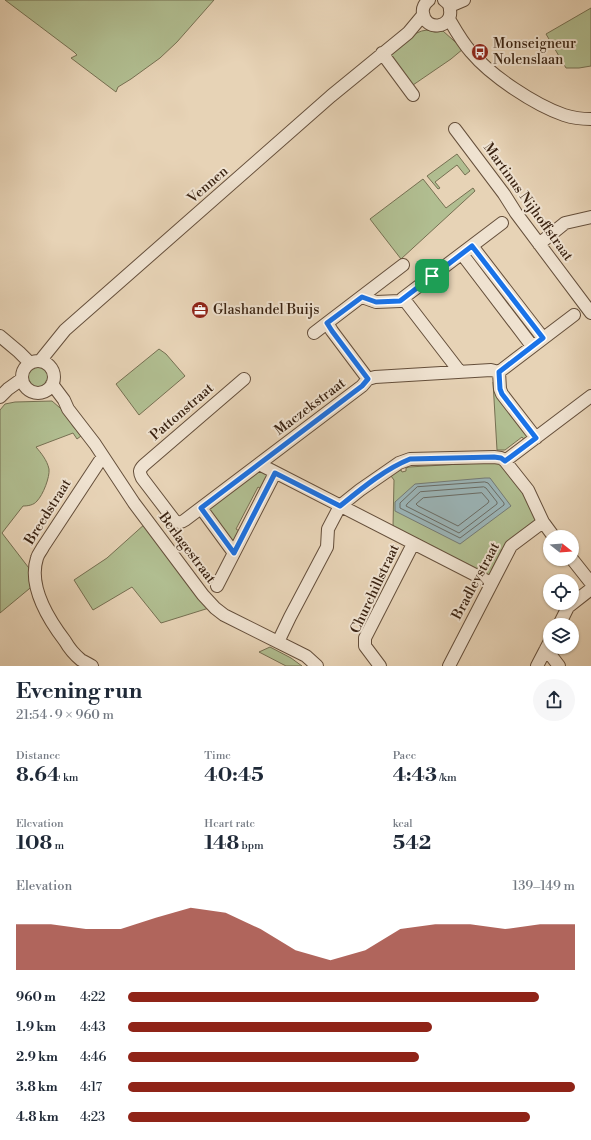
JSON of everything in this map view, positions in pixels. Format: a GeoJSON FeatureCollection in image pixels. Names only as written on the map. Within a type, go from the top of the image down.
{"type":"FeatureCollection","features":[{"type":"Feature","properties":{"kind":"street","name":"Vennen"},"geometry":{"type":"LineString","coordinates":[[35,362],[65,330],[331,96],[408,33],[436,21],[424,6],[429,0]]}},
{"type":"Feature","properties":{"kind":"street"},"geometry":{"type":"LineString","coordinates":[[436,21],[451,14],[447,3],[464,0]]}},
{"type":"Feature","properties":{"kind":"street"},"geometry":{"type":"LineString","coordinates":[[436,21],[459,37],[472,53],[491,71],[526,96],[543,106],[565,115],[591,119]]}},
{"type":"Feature","properties":{"kind":"street"},"geometry":{"type":"LineString","coordinates":[[382,53],[413,95]]}},
{"type":"Feature","properties":{"kind":"street","name":"Martinus Nijhoffstraat"},"geometry":{"type":"LineString","coordinates":[[455,129],[591,313]]}},
{"type":"Feature","properties":{"kind":"street"},"geometry":{"type":"LineString","coordinates":[[539,244],[565,223],[591,217]]}},
{"type":"Feature","properties":{"kind":"street"},"geometry":{"type":"LineString","coordinates":[[362,297],[376,302],[400,301],[502,223]]}},
{"type":"Feature","properties":{"kind":"street"},"geometry":{"type":"LineString","coordinates":[[472,246],[543,338]]}},
{"type":"Feature","properties":{"kind":"street"},"geometry":{"type":"LineString","coordinates":[[462,254],[532,346]]}},
{"type":"Feature","properties":{"kind":"street"},"geometry":{"type":"LineString","coordinates":[[314,333],[403,265]]}},
{"type":"Feature","properties":{"kind":"street"},"geometry":{"type":"LineString","coordinates":[[403,298],[460,372]]}},
{"type":"Feature","properties":{"kind":"street"},"geometry":{"type":"LineString","coordinates":[[499,372],[574,315]]}},
{"type":"Feature","properties":{"kind":"street"},"geometry":{"type":"LineString","coordinates":[[327,323],[368,379],[375,377],[491,370],[499,372]]}},
{"type":"Feature","properties":{"kind":"street"},"geometry":{"type":"LineString","coordinates":[[0,336],[19,352],[35,362]]}},
{"type":"Feature","properties":{"kind":"street","name":"Vennen"},"geometry":{"type":"LineString","coordinates":[[51,368],[51,361],[56,341]]}},
{"type":"Feature","properties":{"kind":"street"},"geometry":{"type":"LineString","coordinates":[[35,362],[44,362],[51,368],[54,376],[48,388],[36,392],[25,383],[23,373],[25,367],[35,362]]}},
{"type":"Feature","properties":{"kind":"street"},"geometry":{"type":"LineString","coordinates":[[499,372],[500,389],[502,394],[536,438]]}},
{"type":"Feature","properties":{"kind":"street","name":"Pattonstraat"},"geometry":{"type":"LineString","coordinates":[[140,469],[244,379]]}},
{"type":"Feature","properties":{"kind":"street","name":"Maczekstraat"},"geometry":{"type":"LineString","coordinates":[[140,469],[142,478],[174,520],[182,522],[362,386],[368,379]]}},
{"type":"Feature","properties":{"kind":"street"},"geometry":{"type":"LineString","coordinates":[[0,398],[8,389],[25,383]]}},
{"type":"Feature","properties":{"kind":"street","name":"Berlagestraat"},"geometry":{"type":"LineString","coordinates":[[48,388],[64,400],[68,409],[79,421],[134,503],[214,608],[230,618],[306,656],[317,666]]}},
{"type":"Feature","properties":{"kind":"street"},"geometry":{"type":"LineString","coordinates":[[505,461],[591,396]]}},
{"type":"Feature","properties":{"kind":"street","name":"Breedstraat"},"geometry":{"type":"LineString","coordinates":[[92,666],[81,660],[53,626],[37,588],[35,575],[37,558],[43,547],[103,456]]}},
{"type":"Feature","properties":{"kind":"street"},"geometry":{"type":"LineString","coordinates":[[278,642],[326,548],[328,529],[340,506],[399,463],[410,459],[501,458],[528,490],[543,522],[549,530]]}},
{"type":"Feature","properties":{"kind":"street"},"geometry":{"type":"LineString","coordinates":[[259,464],[491,583]]}},
{"type":"Feature","properties":{"kind":"street"},"geometry":{"type":"LineString","coordinates":[[217,586],[275,473]]}},
{"type":"Feature","properties":{"kind":"street"},"geometry":{"type":"LineString","coordinates":[[201,508],[234,553]]}},
{"type":"Feature","properties":{"kind":"street","name":"Bradleystraat"},"geometry":{"type":"LineString","coordinates":[[448,666],[511,546],[543,522]]}},
{"type":"Feature","properties":{"kind":"street","name":"Churchillstraat"},"geometry":{"type":"LineString","coordinates":[[380,666],[365,646],[365,638],[413,544]]}},
{"type":"Feature","properties":{"kind":"street"},"geometry":{"type":"LineString","coordinates":[[578,566],[591,583]]}},
{"type":"Feature","properties":{"kind":"street"},"geometry":{"type":"LineString","coordinates":[[562,618],[568,607],[591,589]]}},
{"type":"Feature","properties":{"kind":"street"},"geometry":{"type":"LineString","coordinates":[[537,666],[543,654]]}},
{"type":"Feature","properties":{"kind":"street"},"geometry":{"type":"LineString","coordinates":[[553,654],[559,666]]}},
{"type":"Feature","properties":{"kind":"green space"},"geometry":{"type":"Polygon","coordinates":[[[5,0],[214,0],[177,42],[160,58],[118,87],[116,92],[71,58],[77,55],[74,52],[5,0]]]}},
{"type":"Feature","properties":{"kind":"green space"},"geometry":{"type":"Polygon","coordinates":[[[591,8],[591,66],[566,68],[546,34],[591,8]]]}},
{"type":"Feature","properties":{"kind":"green space"},"geometry":{"type":"Polygon","coordinates":[[[427,30],[435,32],[443,31],[463,49],[413,85],[388,54],[406,39],[427,30]]]}},
{"type":"Feature","properties":{"kind":"green space"},"geometry":{"type":"Polygon","coordinates":[[[457,154],[470,171],[465,175],[457,165],[435,182],[440,188],[438,189],[427,176],[457,154]]]}},
{"type":"Feature","properties":{"kind":"green space"},"geometry":{"type":"Polygon","coordinates":[[[423,179],[446,208],[473,188],[475,191],[401,259],[370,219],[423,179]]]}},
{"type":"Feature","properties":{"kind":"green space"},"geometry":{"type":"Polygon","coordinates":[[[159,349],[166,354],[185,376],[139,415],[116,384],[159,349]]]}},
{"type":"Feature","properties":{"kind":"green space"},"geometry":{"type":"Polygon","coordinates":[[[38,367],[45,370],[48,377],[45,384],[38,387],[31,384],[28,377],[31,370],[38,367]]]}},
{"type":"Feature","properties":{"kind":"green space"},"geometry":{"type":"Polygon","coordinates":[[[493,382],[496,382],[529,435],[526,442],[522,437],[505,450],[497,450],[493,382]]]}},
{"type":"Feature","properties":{"kind":"green space"},"geometry":{"type":"Polygon","coordinates":[[[52,401],[73,420],[72,425],[81,436],[77,439],[73,433],[36,447],[42,454],[49,469],[46,486],[42,495],[36,502],[31,505],[23,506],[2,533],[35,576],[35,584],[0,613],[0,410],[5,404],[15,402],[52,401]]]}},
{"type":"Feature","properties":{"kind":"green space"},"geometry":{"type":"Polygon","coordinates":[[[500,463],[523,493],[536,520],[504,550],[502,549],[492,569],[493,570],[488,576],[393,527],[394,480],[391,476],[394,472],[401,470],[402,472],[406,471],[406,468],[409,467],[500,463]]]}},
{"type":"Feature","properties":{"kind":"green space"},"geometry":{"type":"Polygon","coordinates":[[[256,470],[266,472],[269,477],[263,490],[258,487],[236,529],[241,532],[233,542],[208,514],[208,507],[256,470]]]}},
{"type":"Feature","properties":{"kind":"green space"},"geometry":{"type":"Polygon","coordinates":[[[146,523],[209,608],[161,623],[132,587],[93,610],[74,580],[107,558],[146,523]]]}},
{"type":"Feature","properties":{"kind":"green space"},"geometry":{"type":"Polygon","coordinates":[[[270,647],[291,658],[302,666],[286,666],[259,652],[270,647]]]}},
{"type":"Feature","properties":{"kind":"water"},"geometry":{"type":"Polygon","coordinates":[[[490,478],[511,506],[460,544],[395,511],[395,502],[415,484],[490,478]]]}},
{"type":"Feature","properties":{"kind":"place","name":"Monseigneur Nolenslaan"},"geometry":{"type":"Point","coordinates":[480,52]}},
{"type":"Feature","properties":{"kind":"place","name":"Glashandel Buijs"},"geometry":{"type":"Point","coordinates":[200,310]}},
{"type":"Feature","properties":{"kind":"route"},"geometry":{"type":"LineString","coordinates":[[472,246],[543,338],[499,372],[500,389],[502,394],[536,438],[505,461],[501,458],[494,457],[410,459],[399,463],[340,506],[275,473],[234,553],[201,508],[362,386],[368,379],[327,323],[362,297],[376,302],[400,301],[432,276],[472,246]]}}]}
